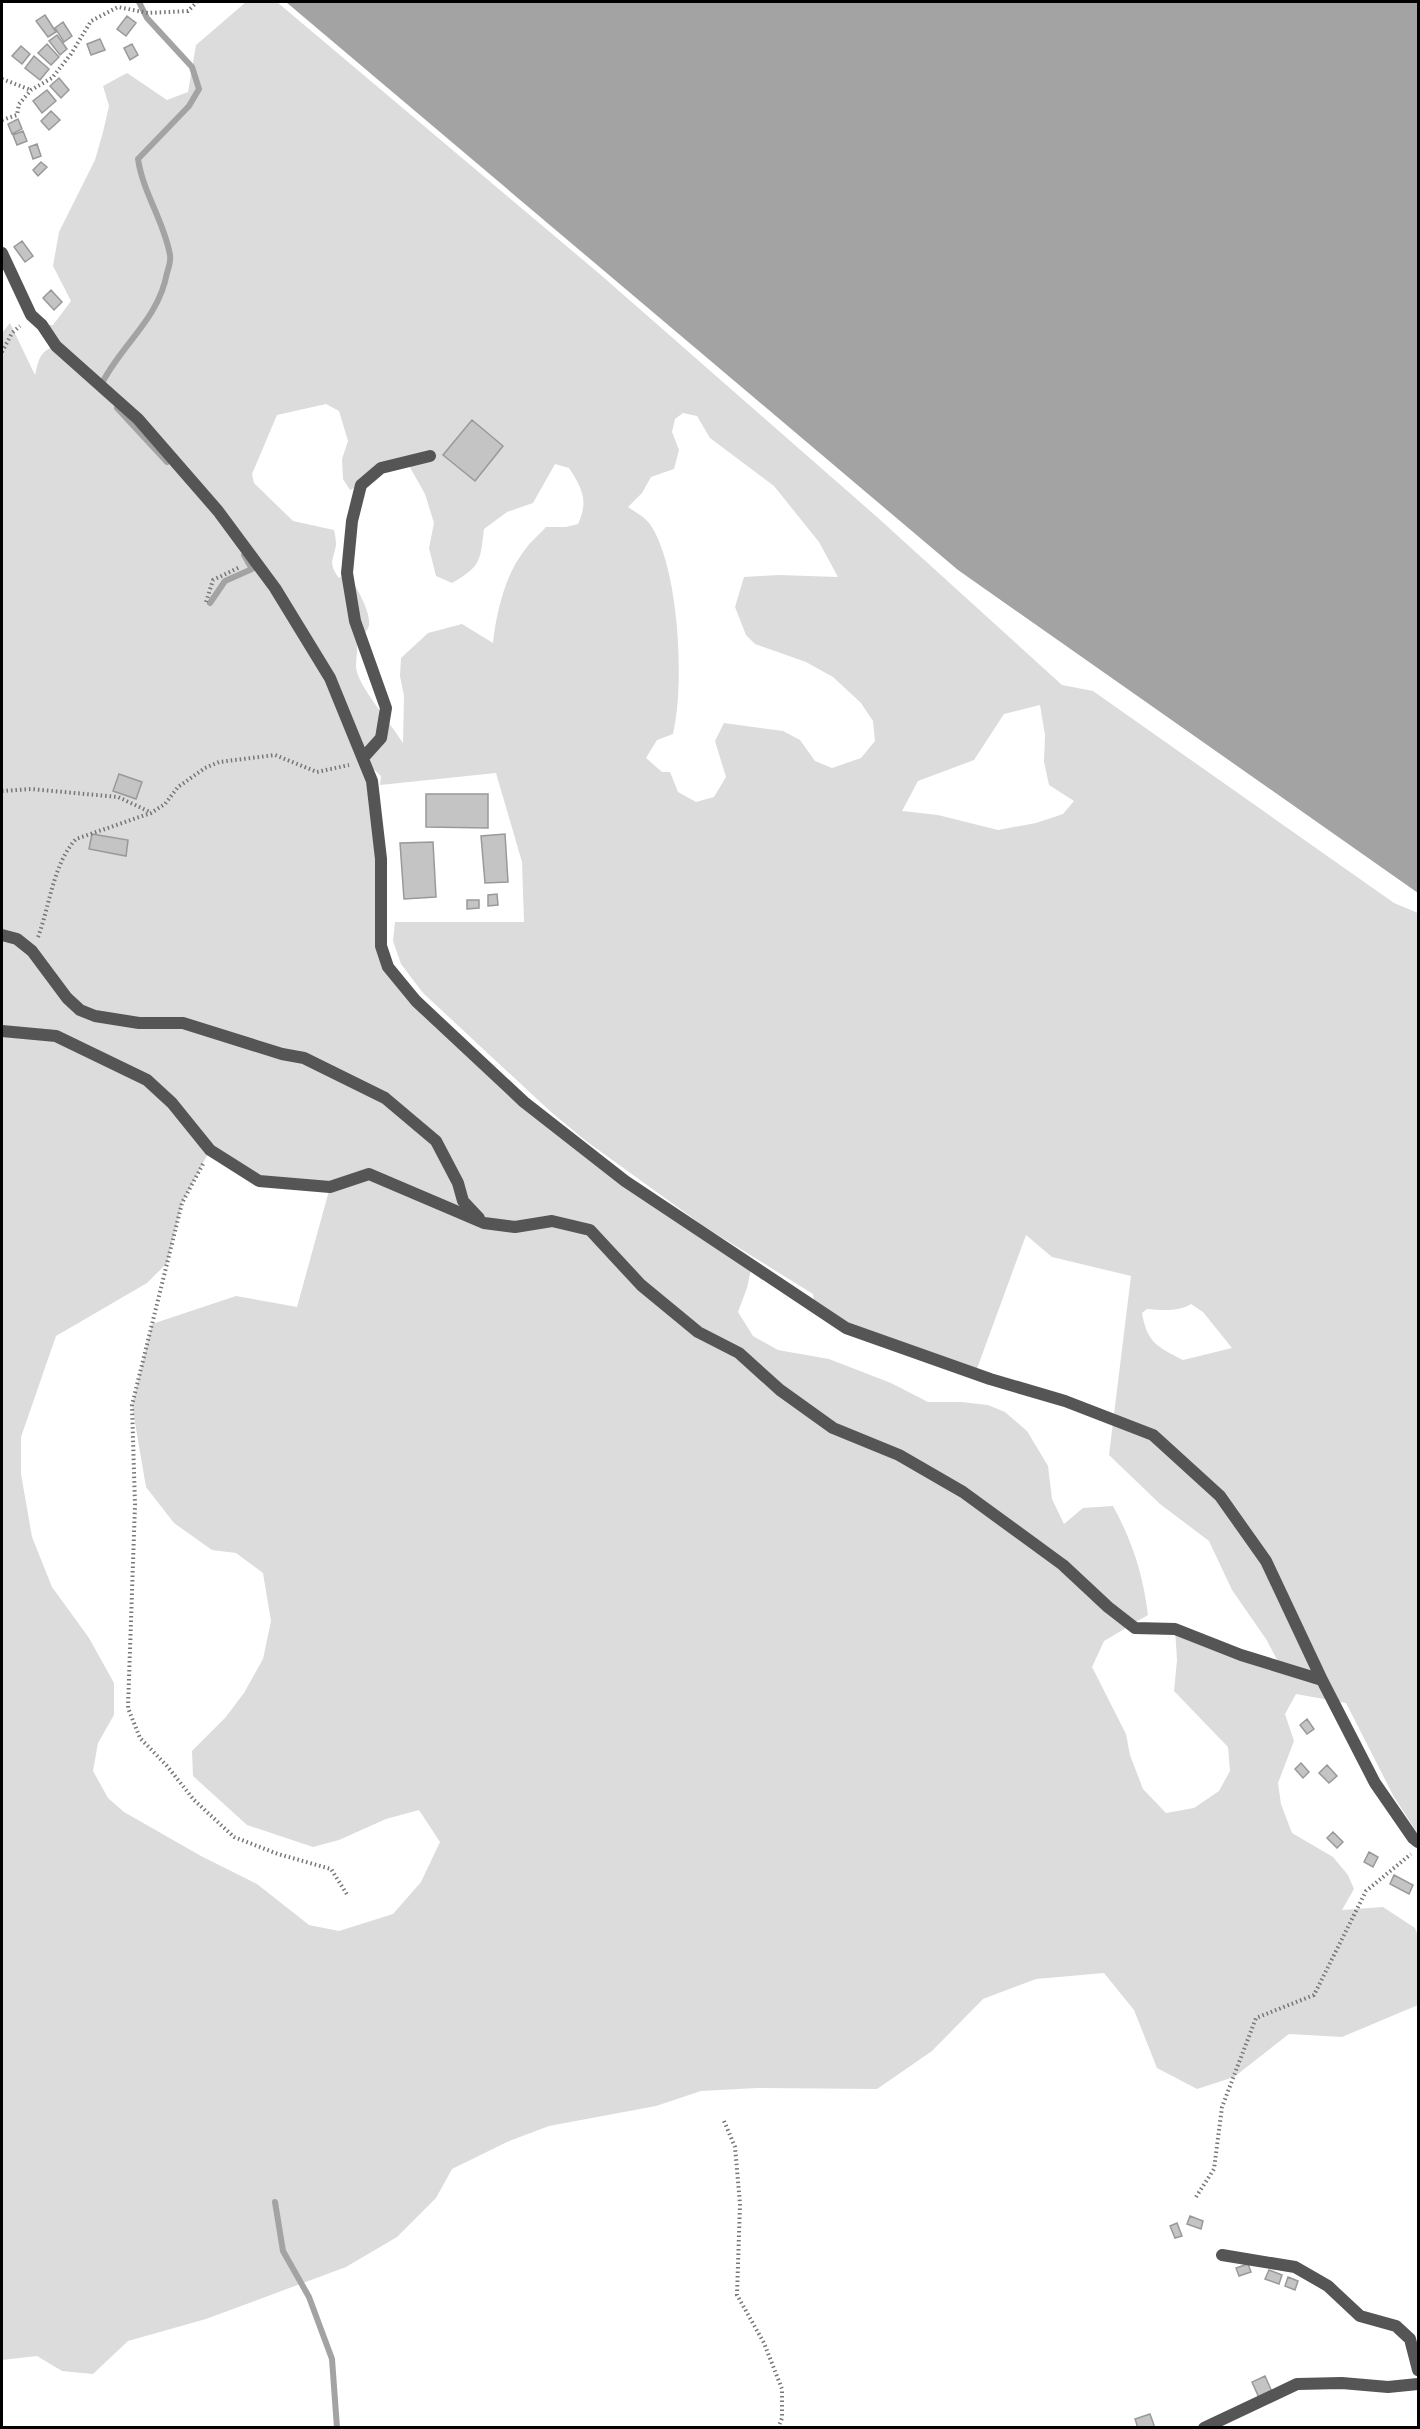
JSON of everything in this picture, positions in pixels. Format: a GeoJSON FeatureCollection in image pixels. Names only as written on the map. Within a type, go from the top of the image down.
{"type":"FeatureCollection","features":[{"type":"Feature","properties":{"kind":"street"},"geometry":{"type":"LineString","coordinates":[[2,254],[31,315],[42,325],[56,346],[138,419],[218,511],[275,588],[330,678],[372,781],[381,859],[381,946],[388,967],[416,1001],[524,1102],[625,1181],[846,1328],[990,1379],[1065,1401],[1153,1434],[1220,1496],[1266,1561],[1374,1783],[1413,1838],[1419,1842]]}},
{"type":"Feature","properties":{"kind":"street"},"geometry":{"type":"LineString","coordinates":[[363,758],[381,738],[386,708],[355,621],[347,573],[352,521],[362,485],[381,468],[429,456]]}},
{"type":"Feature","properties":{"kind":"street"},"geometry":{"type":"LineString","coordinates":[[2,935],[17,939],[32,951],[67,998],[80,1010],[95,1016],[139,1023],[183,1023],[282,1054],[304,1058],[386,1098],[436,1141],[458,1183],[463,1201],[484,1223]]}},
{"type":"Feature","properties":{"kind":"street"},"geometry":{"type":"LineString","coordinates":[[2,1031],[56,1036],[147,1080],[172,1103],[210,1150],[259,1181],[330,1187],[369,1174],[484,1223],[515,1227],[552,1221],[590,1230],[641,1285],[698,1332],[739,1353],[780,1390],[832,1428],[899,1455],[963,1492],[1063,1565],[1108,1607],[1135,1628],[1175,1629],[1241,1655],[1322,1680]]}},
{"type":"Feature","properties":{"kind":"street"},"geometry":{"type":"LineString","coordinates":[[1222,2255],[1295,2267],[1328,2286],[1360,2316],[1396,2326],[1410,2339],[1419,2370]]}},
{"type":"Feature","properties":{"kind":"street"},"geometry":{"type":"LineString","coordinates":[[1204,2427],[1297,2384],[1342,2383],[1388,2387],[1419,2384]]}},
{"type":"Feature","properties":{"kind":"path"},"geometry":{"type":"LineString","coordinates":[[2,120],[17,115],[19,104],[31,90],[52,78],[71,54],[91,21],[118,7],[148,13],[188,10],[197,2]]}},
{"type":"Feature","properties":{"kind":"path"},"geometry":{"type":"LineString","coordinates":[[2,79],[31,90]]}},
{"type":"Feature","properties":{"kind":"path"},"geometry":{"type":"LineString","coordinates":[[2,352],[12,333],[31,315]]}},
{"type":"Feature","properties":{"kind":"path"},"geometry":{"type":"LineString","coordinates":[[206,602],[213,580],[254,560]]}},
{"type":"Feature","properties":{"kind":"path"},"geometry":{"type":"LineString","coordinates":[[32,951],[69,847],[76,838],[151,813],[165,804],[178,787],[205,768],[219,762],[275,755],[317,772],[344,767],[363,758]]}},
{"type":"Feature","properties":{"kind":"path"},"geometry":{"type":"LineString","coordinates":[[2,791],[31,789],[118,797],[151,813]]}},
{"type":"Feature","properties":{"kind":"path"},"geometry":{"type":"LineString","coordinates":[[210,1150],[182,1203],[132,1405],[135,1505],[128,1708],[140,1738],[167,1766],[194,1800],[234,1837],[278,1854],[331,1869],[348,1896]]}},
{"type":"Feature","properties":{"kind":"path"},"geometry":{"type":"LineString","coordinates":[[1196,2197],[1214,2169],[1222,2107],[1256,2018],[1314,1995],[1366,1891],[1395,1865],[1419,1849]]}},
{"type":"Feature","properties":{"kind":"path"},"geometry":{"type":"LineString","coordinates":[[724,2121],[735,2147],[740,2204],[737,2295],[764,2343],[782,2389],[782,2418],[778,2427]]}},
{"type":"Feature","properties":{"kind":"shaded area"},"geometry":{"type":"Polygon","coordinates":[[[246,2],[277,2],[602,276],[877,517],[1062,685],[1093,691],[1394,903],[1418,913],[1418,1834],[1394,1797],[1346,1703],[1296,1694],[1285,1714],[1294,1741],[1278,1783],[1281,1804],[1292,1833],[1333,1857],[1348,1875],[1354,1889],[1342,1910],[1383,1907],[1415,1928],[1418,1936],[1418,2005],[1342,2037],[1289,2034],[1234,2077],[1197,2089],[1157,2068],[1134,2010],[1104,1973],[1036,1979],[983,1999],[932,2051],[877,2089],[757,2088],[701,2091],[656,2106],[549,2126],[507,2142],[452,2169],[436,2198],[397,2237],[346,2267],[206,2319],[128,2341],[93,2374],[62,2371],[37,2356],[2,2360],[2,333],[10,323],[35,375],[43,353],[56,346],[42,325],[53,325],[71,301],[53,266],[59,232],[95,160],[103,132],[109,106],[103,86],[127,73],[167,100],[188,92],[196,45],[246,2]],[[326,404],[277,415],[252,474],[254,483],[293,521],[334,530],[336,545],[332,562],[333,569],[339,578],[347,573],[369,617],[367,630],[357,639],[358,675],[368,694],[403,743],[404,696],[400,676],[401,658],[428,633],[462,624],[493,643],[502,595],[517,561],[546,527],[566,527],[578,524],[583,508],[580,488],[569,468],[555,464],[533,503],[507,512],[484,529],[477,562],[469,572],[452,583],[436,576],[429,548],[434,523],[425,494],[407,462],[381,468],[361,485],[350,490],[343,479],[342,459],[348,441],[339,411],[326,404]],[[683,413],[675,419],[672,432],[679,450],[674,469],[651,477],[642,493],[628,507],[648,521],[660,543],[668,568],[677,626],[679,686],[673,734],[657,740],[646,758],[662,772],[670,772],[678,792],[696,802],[714,797],[726,777],[715,741],[724,723],[783,731],[800,740],[815,761],[832,768],[861,758],[875,741],[873,721],[861,703],[833,677],[806,662],[755,644],[746,635],[735,607],[744,577],[779,575],[838,577],[819,542],[774,486],[710,438],[697,416],[683,413]],[[1040,705],[1004,714],[974,760],[918,781],[902,811],[938,815],[998,830],[1036,823],[1063,814],[1074,801],[1049,785],[1044,762],[1045,735],[1040,705]],[[364,760],[372,781],[388,967],[524,1102],[752,1265],[738,1312],[753,1336],[778,1350],[829,1359],[891,1383],[928,1402],[988,1405],[1005,1412],[1027,1431],[1048,1466],[1052,1499],[1064,1524],[1083,1508],[1113,1506],[1136,1559],[1148,1615],[1104,1641],[1092,1667],[1126,1734],[1130,1755],[1143,1789],[1166,1813],[1194,1808],[1219,1791],[1230,1771],[1228,1747],[1174,1691],[1177,1660],[1175,1629],[1281,1667],[1266,1639],[1232,1590],[1209,1541],[1160,1504],[1109,1455],[1131,1276],[1052,1257],[1026,1235],[975,1374],[846,1328],[815,1308],[813,1294],[705,1227],[586,1141],[551,1112],[423,993],[401,964],[393,941],[395,922],[524,922],[522,862],[496,773],[380,785],[381,776],[364,760]],[[210,1150],[182,1203],[167,1263],[147,1283],[56,1336],[21,1437],[21,1474],[32,1537],[52,1587],[89,1638],[114,1683],[114,1715],[98,1743],[93,1771],[108,1798],[124,1812],[201,1856],[257,1884],[309,1925],[339,1931],[393,1914],[421,1882],[440,1842],[419,1810],[386,1819],[339,1840],[313,1847],[247,1825],[193,1776],[192,1751],[225,1718],[244,1693],[263,1659],[271,1621],[263,1573],[236,1553],[212,1550],[174,1523],[146,1487],[132,1405],[152,1324],[236,1296],[297,1307],[330,1187],[259,1181],[210,1150]],[[1191,1304],[1181,1308],[1147,1309],[1142,1313],[1147,1331],[1160,1347],[1183,1360],[1232,1348],[1203,1312],[1191,1304]]]}},
{"type":"Feature","properties":{"kind":"shaded area"},"geometry":{"type":"Polygon","coordinates":[[[286,2],[1418,2],[1418,893],[958,570],[286,2]]]}},
{"type":"Feature","properties":{"kind":"building"},"geometry":{"type":"Polygon","coordinates":[[[45,15],[56,32],[48,37],[36,21],[45,15]]]}},
{"type":"Feature","properties":{"kind":"building"},"geometry":{"type":"Polygon","coordinates":[[[127,16],[136,23],[126,36],[117,29],[127,16]]]}},
{"type":"Feature","properties":{"kind":"building"},"geometry":{"type":"Polygon","coordinates":[[[63,22],[72,36],[64,42],[55,28],[63,22]]]}},
{"type":"Feature","properties":{"kind":"building"},"geometry":{"type":"Polygon","coordinates":[[[57,35],[67,49],[60,55],[49,41],[57,35]]]}},
{"type":"Feature","properties":{"kind":"building"},"geometry":{"type":"Polygon","coordinates":[[[100,39],[105,50],[91,55],[87,44],[100,39]]]}},
{"type":"Feature","properties":{"kind":"building"},"geometry":{"type":"Polygon","coordinates":[[[47,44],[59,57],[51,65],[38,53],[47,44]]]}},
{"type":"Feature","properties":{"kind":"building"},"geometry":{"type":"Polygon","coordinates":[[[132,44],[138,55],[130,60],[124,48],[132,44]]]}},
{"type":"Feature","properties":{"kind":"building"},"geometry":{"type":"Polygon","coordinates":[[[21,46],[30,54],[22,64],[12,56],[21,46]]]}},
{"type":"Feature","properties":{"kind":"building"},"geometry":{"type":"Polygon","coordinates":[[[34,56],[49,69],[40,80],[25,68],[34,56]]]}},
{"type":"Feature","properties":{"kind":"building"},"geometry":{"type":"Polygon","coordinates":[[[59,78],[69,90],[61,98],[50,86],[59,78]]]}},
{"type":"Feature","properties":{"kind":"building"},"geometry":{"type":"Polygon","coordinates":[[[47,90],[56,101],[42,113],[33,101],[47,90]]]}},
{"type":"Feature","properties":{"kind":"building"},"geometry":{"type":"Polygon","coordinates":[[[51,111],[60,120],[49,130],[41,121],[51,111]]]}},
{"type":"Feature","properties":{"kind":"building"},"geometry":{"type":"Polygon","coordinates":[[[18,119],[22,129],[12,134],[8,124],[18,119]]]}},
{"type":"Feature","properties":{"kind":"building"},"geometry":{"type":"Polygon","coordinates":[[[23,131],[27,141],[17,145],[13,135],[23,131]]]}},
{"type":"Feature","properties":{"kind":"building"},"geometry":{"type":"Polygon","coordinates":[[[37,144],[41,156],[33,159],[29,147],[37,144]]]}},
{"type":"Feature","properties":{"kind":"building"},"geometry":{"type":"Polygon","coordinates":[[[41,162],[47,167],[38,176],[33,170],[41,162]]]}},
{"type":"Feature","properties":{"kind":"building"},"geometry":{"type":"Polygon","coordinates":[[[22,241],[33,256],[25,262],[14,247],[22,241]]]}},
{"type":"Feature","properties":{"kind":"building"},"geometry":{"type":"Polygon","coordinates":[[[51,290],[62,302],[54,310],[43,298],[51,290]]]}},
{"type":"Feature","properties":{"kind":"building"},"geometry":{"type":"Polygon","coordinates":[[[472,420],[503,446],[475,481],[443,455],[472,420]]]}},
{"type":"Feature","properties":{"kind":"building"},"geometry":{"type":"Polygon","coordinates":[[[119,774],[142,782],[136,799],[113,791],[119,774]]]}},
{"type":"Feature","properties":{"kind":"building"},"geometry":{"type":"Polygon","coordinates":[[[426,794],[488,794],[488,828],[426,827],[426,794]]]}},
{"type":"Feature","properties":{"kind":"building"},"geometry":{"type":"Polygon","coordinates":[[[92,834],[128,840],[126,856],[89,849],[92,834]]]}},
{"type":"Feature","properties":{"kind":"building"},"geometry":{"type":"Polygon","coordinates":[[[505,834],[508,882],[485,883],[481,836],[505,834]]]}},
{"type":"Feature","properties":{"kind":"building"},"geometry":{"type":"Polygon","coordinates":[[[433,842],[436,897],[404,899],[400,843],[433,842]]]}},
{"type":"Feature","properties":{"kind":"building"},"geometry":{"type":"Polygon","coordinates":[[[497,894],[498,905],[488,906],[488,895],[497,894]]]}},
{"type":"Feature","properties":{"kind":"building"},"geometry":{"type":"Polygon","coordinates":[[[467,900],[479,900],[479,908],[467,909],[467,900]]]}},
{"type":"Feature","properties":{"kind":"building"},"geometry":{"type":"Polygon","coordinates":[[[1307,1719],[1314,1729],[1307,1734],[1300,1725],[1307,1719]]]}},
{"type":"Feature","properties":{"kind":"building"},"geometry":{"type":"Polygon","coordinates":[[[1301,1763],[1309,1772],[1303,1778],[1295,1769],[1301,1763]]]}},
{"type":"Feature","properties":{"kind":"building"},"geometry":{"type":"Polygon","coordinates":[[[1327,1765],[1337,1776],[1329,1783],[1319,1773],[1327,1765]]]}},
{"type":"Feature","properties":{"kind":"building"},"geometry":{"type":"Polygon","coordinates":[[[1333,1832],[1343,1842],[1337,1848],[1327,1838],[1333,1832]]]}},
{"type":"Feature","properties":{"kind":"building"},"geometry":{"type":"Polygon","coordinates":[[[1369,1852],[1378,1857],[1373,1867],[1364,1862],[1369,1852]]]}},
{"type":"Feature","properties":{"kind":"building"},"geometry":{"type":"Polygon","coordinates":[[[1394,1875],[1413,1885],[1409,1894],[1390,1884],[1394,1875]]]}},
{"type":"Feature","properties":{"kind":"building"},"geometry":{"type":"Polygon","coordinates":[[[1190,2216],[1203,2221],[1201,2229],[1187,2224],[1190,2216]]]}},
{"type":"Feature","properties":{"kind":"building"},"geometry":{"type":"Polygon","coordinates":[[[1177,2223],[1182,2236],[1175,2238],[1170,2226],[1177,2223]]]}},
{"type":"Feature","properties":{"kind":"building"},"geometry":{"type":"Polygon","coordinates":[[[1248,2264],[1251,2272],[1239,2276],[1236,2268],[1248,2264]]]}},
{"type":"Feature","properties":{"kind":"building"},"geometry":{"type":"Polygon","coordinates":[[[1269,2270],[1282,2275],[1279,2284],[1265,2279],[1269,2270]]]}},
{"type":"Feature","properties":{"kind":"building"},"geometry":{"type":"Polygon","coordinates":[[[1288,2277],[1298,2281],[1295,2290],[1285,2286],[1288,2277]]]}},
{"type":"Feature","properties":{"kind":"building"},"geometry":{"type":"Polygon","coordinates":[[[1265,2376],[1273,2394],[1260,2400],[1252,2382],[1265,2376]]]}},
{"type":"Feature","properties":{"kind":"building"},"geometry":{"type":"Polygon","coordinates":[[[1150,2414],[1155,2428],[1138,2428],[1135,2419],[1150,2414]]]}},
{"type":"Feature","properties":{"kind":"waterway"},"geometry":{"type":"LineString","coordinates":[[100,387],[108,372],[156,305],[170,262],[163,230],[144,184],[138,159],[189,106],[199,89],[192,67],[147,18],[139,2]]}},
{"type":"Feature","properties":{"kind":"waterway"},"geometry":{"type":"LineString","coordinates":[[117,408],[167,462]]}},
{"type":"Feature","properties":{"kind":"waterway"},"geometry":{"type":"LineString","coordinates":[[210,603],[225,581],[252,569],[244,555]]}},
{"type":"Feature","properties":{"kind":"waterway"},"geometry":{"type":"LineString","coordinates":[[275,2202],[283,2251],[309,2297],[332,2359],[337,2428]]}}]}
